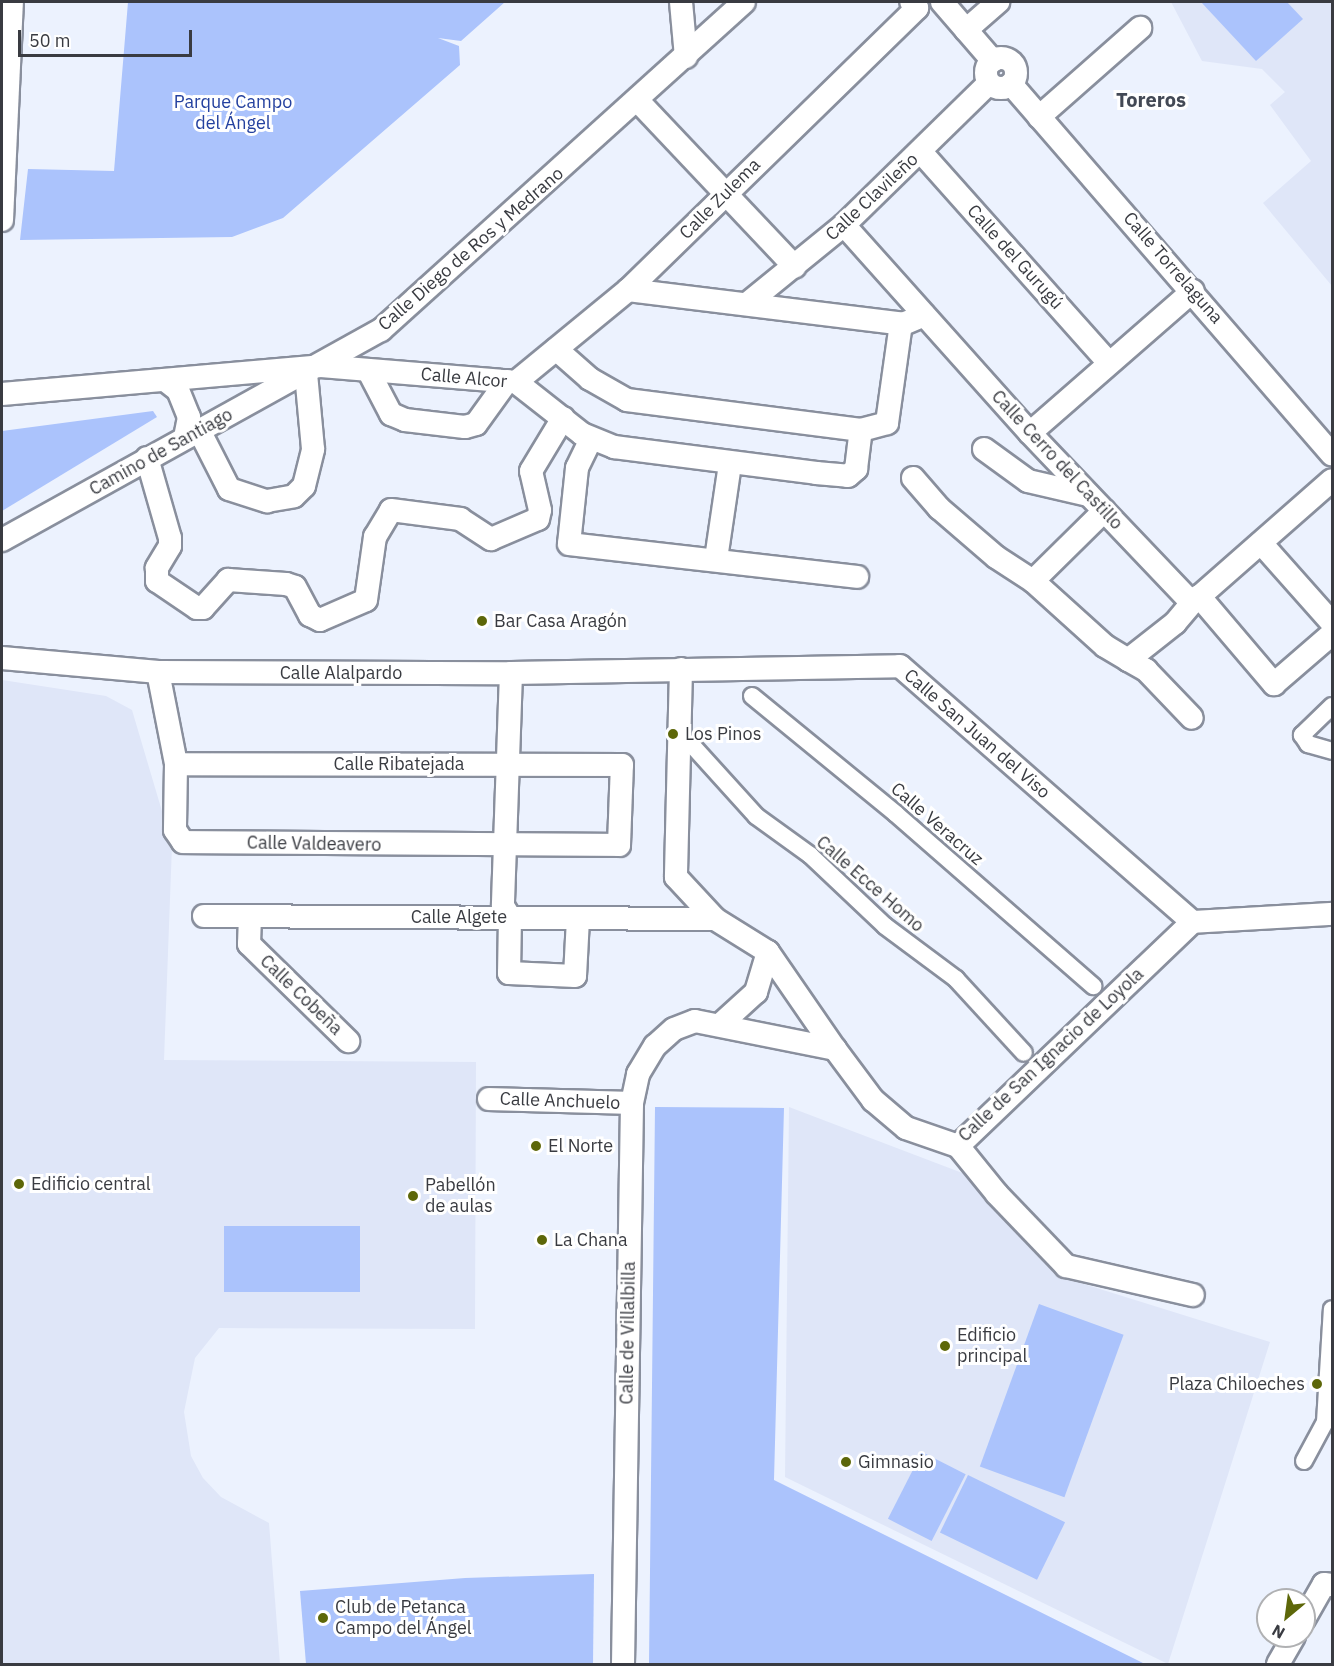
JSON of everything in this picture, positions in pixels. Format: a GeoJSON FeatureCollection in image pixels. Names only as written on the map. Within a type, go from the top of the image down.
{"type":"FeatureCollection","features":[{"type":"Feature","properties":{"kind":"street"},"geometry":{"type":"LineString","coordinates":[[2,220],[12,2]]}},
{"type":"Feature","properties":{"kind":"street"},"geometry":{"type":"LineString","coordinates":[[681,2],[686,57]]}},
{"type":"Feature","properties":{"kind":"street","name":"Calle Diego de Ros y Medrano"},"geometry":{"type":"LineString","coordinates":[[2,394],[314,370],[381,330],[638,101],[744,2]]}},
{"type":"Feature","properties":{"kind":"street","name":"Calle Torrelaguna"},"geometry":{"type":"LineString","coordinates":[[942,2],[966,30],[997,76],[1039,117],[1193,291],[1332,454]]}},
{"type":"Feature","properties":{"kind":"street"},"geometry":{"type":"LineString","coordinates":[[966,30],[972,2]]}},
{"type":"Feature","properties":{"kind":"street"},"geometry":{"type":"LineString","coordinates":[[966,30],[998,2]]}},
{"type":"Feature","properties":{"kind":"street","name":"Calle Zulema"},"geometry":{"type":"LineString","coordinates":[[368,370],[390,414],[405,420],[465,427],[476,424],[511,382],[556,349],[628,290],[914,5]]}},
{"type":"Feature","properties":{"kind":"street"},"geometry":{"type":"LineString","coordinates":[[1039,117],[1140,28]]}},
{"type":"Feature","properties":{"kind":"street","name":"Calle Clavileño"},"geometry":{"type":"LineString","coordinates":[[748,303],[844,225],[997,76]]}},
{"type":"Feature","properties":{"kind":"street"},"geometry":{"type":"LineString","coordinates":[[638,101],[795,267]]}},
{"type":"Feature","properties":{"kind":"street","name":"Calle del Gurugú"},"geometry":{"type":"LineString","coordinates":[[921,152],[1108,362]]}},
{"type":"Feature","properties":{"kind":"street","name":"Calle Cerro del Castillo"},"geometry":{"type":"LineString","coordinates":[[844,225],[1088,495],[1195,600],[1274,684],[1332,634]]}},
{"type":"Feature","properties":{"kind":"street"},"geometry":{"type":"LineString","coordinates":[[628,290],[748,303],[901,324],[924,315]]}},
{"type":"Feature","properties":{"kind":"street"},"geometry":{"type":"LineString","coordinates":[[1030,433],[1108,362],[1193,291]]}},
{"type":"Feature","properties":{"kind":"street"},"geometry":{"type":"LineString","coordinates":[[556,349],[590,379],[627,400],[861,430],[887,423],[901,324]]}},
{"type":"Feature","properties":{"kind":"street"},"geometry":{"type":"LineString","coordinates":[[165,380],[178,390],[189,417],[192,434],[229,489],[267,501],[294,496],[304,486],[313,449],[314,370]]}},
{"type":"Feature","properties":{"kind":"street","name":"Calle Alcor"},"geometry":{"type":"LineString","coordinates":[[314,370],[368,370],[511,382],[591,439],[614,447],[730,464],[848,476],[856,469],[861,430]]}},
{"type":"Feature","properties":{"kind":"street","name":"Camino de Santiago"},"geometry":{"type":"LineString","coordinates":[[2,540],[147,458],[314,370]]}},
{"type":"Feature","properties":{"kind":"street"},"geometry":{"type":"LineString","coordinates":[[147,458],[170,538],[170,546],[157,568],[157,581],[196,608],[203,608],[228,580],[286,584],[295,587],[310,615],[320,620],[366,600],[375,537],[391,510],[460,519],[491,539],[538,519],[540,510],[531,471],[562,418]]}},
{"type":"Feature","properties":{"kind":"street"},"geometry":{"type":"LineString","coordinates":[[591,439],[578,468],[569,544],[716,559],[857,577]]}},
{"type":"Feature","properties":{"kind":"street"},"geometry":{"type":"LineString","coordinates":[[984,450],[1028,481],[1088,495]]}},
{"type":"Feature","properties":{"kind":"street"},"geometry":{"type":"LineString","coordinates":[[716,559],[730,464]]}},
{"type":"Feature","properties":{"kind":"street"},"geometry":{"type":"LineString","coordinates":[[914,478],[939,508],[996,557],[1033,581],[1105,646],[1146,670],[1191,718]]}},
{"type":"Feature","properties":{"kind":"street"},"geometry":{"type":"LineString","coordinates":[[1128,660],[1175,623],[1195,600],[1332,480]]}},
{"type":"Feature","properties":{"kind":"street"},"geometry":{"type":"LineString","coordinates":[[1033,581],[1104,511]]}},
{"type":"Feature","properties":{"kind":"street"},"geometry":{"type":"LineString","coordinates":[[1260,543],[1332,623]]}},
{"type":"Feature","properties":{"kind":"street","name":"Calle Alalpardo"},"geometry":{"type":"LineString","coordinates":[[2,658],[158,672],[511,673],[681,669]]}},
{"type":"Feature","properties":{"kind":"street","name":"Calle San Juan del Viso"},"geometry":{"type":"LineString","coordinates":[[681,669],[900,666],[1192,922]]}},
{"type":"Feature","properties":{"kind":"street"},"geometry":{"type":"LineString","coordinates":[[681,669],[676,877],[715,919],[768,951],[835,1049]]}},
{"type":"Feature","properties":{"kind":"street","name":"Calle Valdeavero"},"geometry":{"type":"LineString","coordinates":[[158,672],[176,764],[175,830],[183,842],[619,845]]}},
{"type":"Feature","properties":{"kind":"street"},"geometry":{"type":"LineString","coordinates":[[511,673],[503,906],[510,917],[509,973],[575,976],[578,919]]}},
{"type":"Feature","properties":{"kind":"street","name":"Calle Veracruz"},"geometry":{"type":"LineString","coordinates":[[752,696],[896,814],[1093,986]]}},
{"type":"Feature","properties":{"kind":"street"},"geometry":{"type":"LineString","coordinates":[[1332,706],[1302,735],[1308,744],[1332,751]]}},
{"type":"Feature","properties":{"kind":"street","name":"Calle Ecce Homo"},"geometry":{"type":"LineString","coordinates":[[691,744],[756,816],[810,855],[885,926],[956,979],[1024,1053]]}},
{"type":"Feature","properties":{"kind":"street","name":"Calle Ribatejada"},"geometry":{"type":"LineString","coordinates":[[176,764],[622,765],[619,845]]}},
{"type":"Feature","properties":{"kind":"street"},"geometry":{"type":"LineString","coordinates":[[1192,922],[1332,914]]}},
{"type":"Feature","properties":{"kind":"street","name":"Calle Algete"},"geometry":{"type":"LineString","coordinates":[[204,916],[715,919]]}},
{"type":"Feature","properties":{"kind":"street","name":"Calle Cobeña"},"geometry":{"type":"LineString","coordinates":[[250,916],[249,944],[348,1041]]}},
{"type":"Feature","properties":{"kind":"street","name":"Calle de San Ignacio de Loyola"},"geometry":{"type":"LineString","coordinates":[[835,1049],[873,1100],[906,1128],[958,1146],[1192,922]]}},
{"type":"Feature","properties":{"kind":"street"},"geometry":{"type":"LineString","coordinates":[[722,1024],[756,992],[768,951]]}},
{"type":"Feature","properties":{"kind":"street","name":"Calle de Villalbilla"},"geometry":{"type":"LineString","coordinates":[[624,1665],[632,1103],[638,1074],[655,1046],[674,1029],[695,1020],[722,1024]]}},
{"type":"Feature","properties":{"kind":"street"},"geometry":{"type":"LineString","coordinates":[[722,1024],[835,1049]]}},
{"type":"Feature","properties":{"kind":"street","name":"Calle Anchuelo"},"geometry":{"type":"LineString","coordinates":[[489,1099],[632,1103]]}},
{"type":"Feature","properties":{"kind":"street"},"geometry":{"type":"LineString","coordinates":[[958,1146],[997,1194],[1066,1266],[1193,1295]]}},
{"type":"Feature","properties":{"kind":"street"},"geometry":{"type":"LineString","coordinates":[[1304,1461],[1325,1422],[1332,1309]]}},
{"type":"Feature","properties":{"kind":"street"},"geometry":{"type":"LineString","coordinates":[[1316,1598],[1324,1584],[1332,1585]]}},
{"type":"Feature","properties":{"kind":"street"},"geometry":{"type":"LineString","coordinates":[[1278,1665],[1287,1648]]}},
{"type":"Feature","properties":{"kind":"shaded area"},"geometry":{"type":"Polygon","coordinates":[[[1171,2],[1332,2],[1332,286],[1263,203],[1311,161],[1270,105],[1285,92],[1262,69],[1202,61],[1171,2]]]}},
{"type":"Feature","properties":{"kind":"shaded area"},"geometry":{"type":"Polygon","coordinates":[[[2,680],[106,696],[132,710],[172,845],[164,1060],[476,1062],[475,1329],[219,1328],[195,1358],[184,1412],[191,1456],[203,1478],[221,1497],[269,1523],[280,1664],[2,1664],[2,680]]]}},
{"type":"Feature","properties":{"kind":"shaded area"},"geometry":{"type":"Polygon","coordinates":[[[789,1107],[965,1174],[1058,1276],[1270,1342],[1168,1664],[785,1477],[789,1107]]]}},
{"type":"Feature","properties":{"kind":"green space","name":"Parque Campo del Ángel"},"geometry":{"type":"Polygon","coordinates":[[[128,2],[505,2],[461,41],[438,38],[459,46],[460,65],[283,218],[232,237],[20,240],[28,169],[114,171],[128,2]]]}},
{"type":"Feature","properties":{"kind":"green space"},"geometry":{"type":"Polygon","coordinates":[[[1201,2],[1287,2],[1303,19],[1256,61],[1201,2]]]}},
{"type":"Feature","properties":{"kind":"green space"},"geometry":{"type":"Polygon","coordinates":[[[153,411],[157,417],[2,511],[2,431],[153,411]]]}},
{"type":"Feature","properties":{"kind":"green space"},"geometry":{"type":"Polygon","coordinates":[[[655,1107],[784,1108],[774,1480],[1145,1664],[649,1664],[655,1107]]]}},
{"type":"Feature","properties":{"kind":"green space"},"geometry":{"type":"Polygon","coordinates":[[[224,1226],[360,1226],[360,1292],[224,1292],[224,1226]]]}},
{"type":"Feature","properties":{"kind":"green space"},"geometry":{"type":"Polygon","coordinates":[[[1039,1304],[1124,1335],[1064,1497],[980,1467],[1039,1304]]]}},
{"type":"Feature","properties":{"kind":"green space"},"geometry":{"type":"Polygon","coordinates":[[[922,1452],[966,1474],[932,1541],[888,1519],[922,1452]]]}},
{"type":"Feature","properties":{"kind":"green space"},"geometry":{"type":"Polygon","coordinates":[[[968,1475],[1065,1522],[1037,1580],[940,1533],[968,1475]]]}},
{"type":"Feature","properties":{"kind":"green space"},"geometry":{"type":"Polygon","coordinates":[[[594,1574],[593,1664],[306,1664],[300,1591],[465,1578],[594,1574]]]}},
{"type":"Feature","properties":{"kind":"place","name":"Bar Casa Aragón"},"geometry":{"type":"Point","coordinates":[482,621]}},
{"type":"Feature","properties":{"kind":"place","name":"Los Pinos"},"geometry":{"type":"Point","coordinates":[673,734]}},
{"type":"Feature","properties":{"kind":"place","name":"El Norte"},"geometry":{"type":"Point","coordinates":[536,1146]}},
{"type":"Feature","properties":{"kind":"place","name":"Edificio central"},"geometry":{"type":"Point","coordinates":[19,1184]}},
{"type":"Feature","properties":{"kind":"place","name":"Pabellón de aulas"},"geometry":{"type":"Point","coordinates":[413,1196]}},
{"type":"Feature","properties":{"kind":"place","name":"La Chana"},"geometry":{"type":"Point","coordinates":[542,1240]}},
{"type":"Feature","properties":{"kind":"place","name":"Edificio principal"},"geometry":{"type":"Point","coordinates":[945,1346]}},
{"type":"Feature","properties":{"kind":"place","name":"Plaza Chiloeches"},"geometry":{"type":"Point","coordinates":[1317,1384]}},
{"type":"Feature","properties":{"kind":"place","name":"Gimnasio"},"geometry":{"type":"Point","coordinates":[846,1462]}},
{"type":"Feature","properties":{"kind":"place","name":"Club de Petanca Campo del Ángel"},"geometry":{"type":"Point","coordinates":[323,1618]}},
{"type":"Feature","properties":{"kind":"district","name":"Toreros"},"geometry":{"type":"Point","coordinates":[1151,99]}}]}
